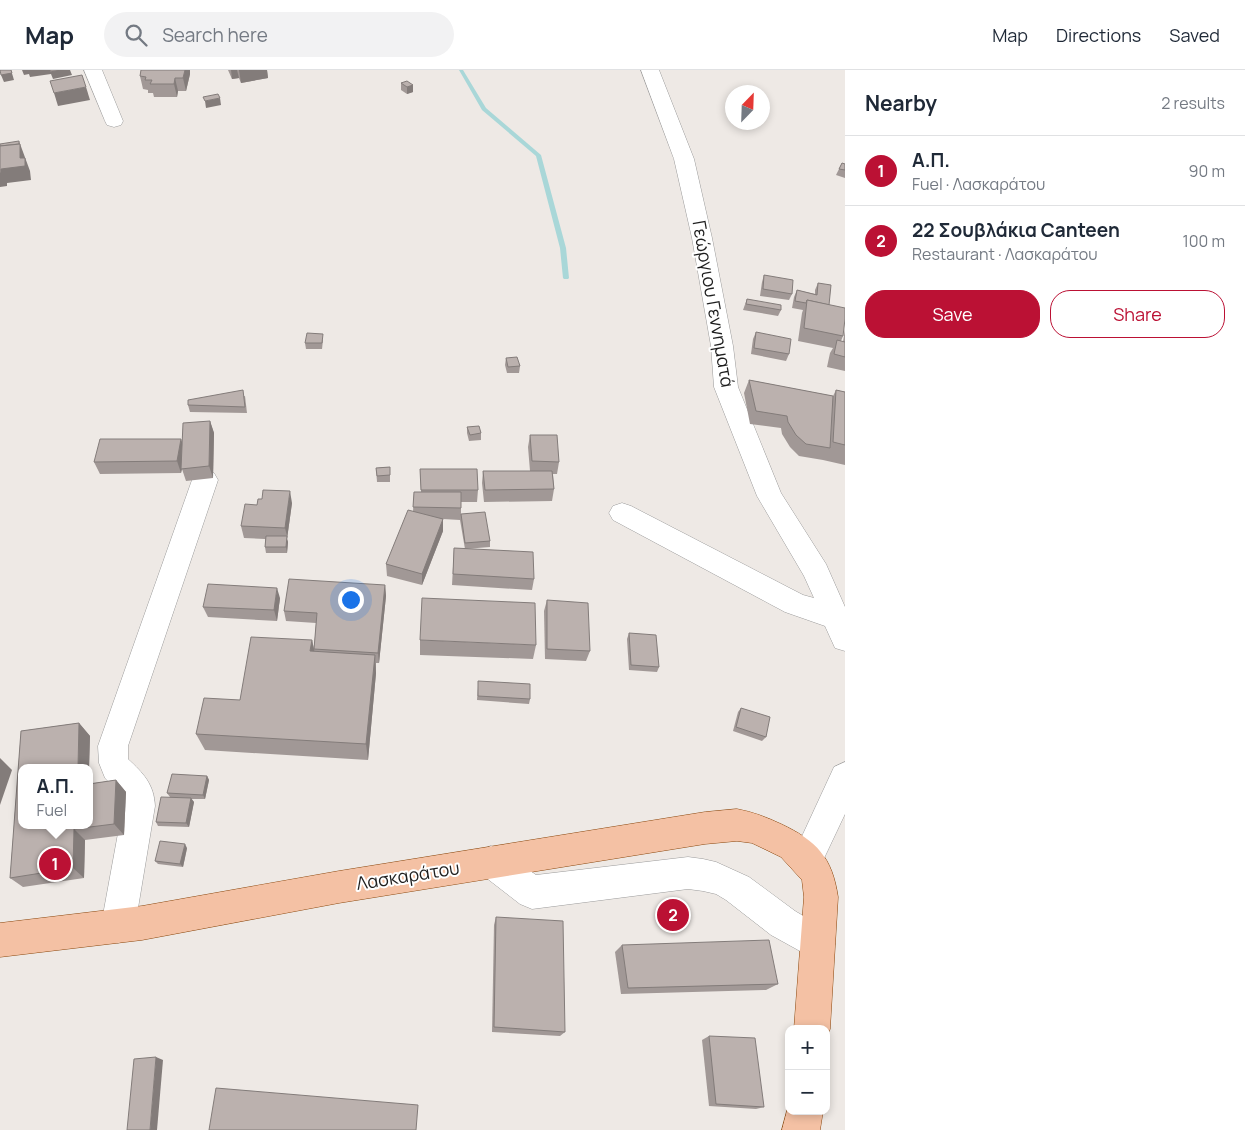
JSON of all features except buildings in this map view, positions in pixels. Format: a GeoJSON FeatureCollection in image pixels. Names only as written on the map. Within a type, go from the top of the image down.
{"type":"FeatureCollection","features":[{"type":"Feature","properties":{"kind":"main road","name":"Λασκαράτου"},"geometry":{"type":"LineString","coordinates":[[0,940],[118,926],[491,862],[705,828],[737,825],[754,828],[782,840],[807,860]]}},
{"type":"Feature","properties":{"kind":"main road"},"geometry":{"type":"LineString","coordinates":[[807,860],[817,875],[821,888],[812,1025]]}},
{"type":"Feature","properties":{"kind":"main road"},"geometry":{"type":"LineString","coordinates":[[801,1130],[803,1115]]}},
{"type":"Feature","properties":{"kind":"street"},"geometry":{"type":"LineString","coordinates":[[93,70],[114,121]]}},
{"type":"Feature","properties":{"kind":"street","name":"Γεώργιου Γεννηματά"},"geometry":{"type":"LineString","coordinates":[[650,70],[684,159],[702,238],[722,346],[726,387],[770,496],[816,572],[843,626]]}},
{"type":"Feature","properties":{"kind":"street"},"geometry":{"type":"LineString","coordinates":[[118,926],[139,806],[138,791],[117,770],[112,760],[113,746],[205,480]]}},
{"type":"Feature","properties":{"kind":"street"},"geometry":{"type":"LineString","coordinates":[[622,514],[795,604],[843,626]]}},
{"type":"Feature","properties":{"kind":"street"},"geometry":{"type":"LineString","coordinates":[[807,860],[845,777]]}},
{"type":"Feature","properties":{"kind":"street"},"geometry":{"type":"LineString","coordinates":[[491,862],[532,892],[688,873],[709,874],[732,883],[779,920],[818,944]]}},
{"type":"Feature","properties":{"kind":"waterway"},"geometry":{"type":"LineString","coordinates":[[461,70],[484,109],[538,155],[563,248],[566,278]]}},
{"type":"Feature","properties":{"kind":"place","name":"Α.Π."},"geometry":{"type":"Point","coordinates":[55,864]}},
{"type":"Feature","properties":{"kind":"place","name":"22 Σουβλάκια Canteen"},"geometry":{"type":"Point","coordinates":[673,915]}}]}
